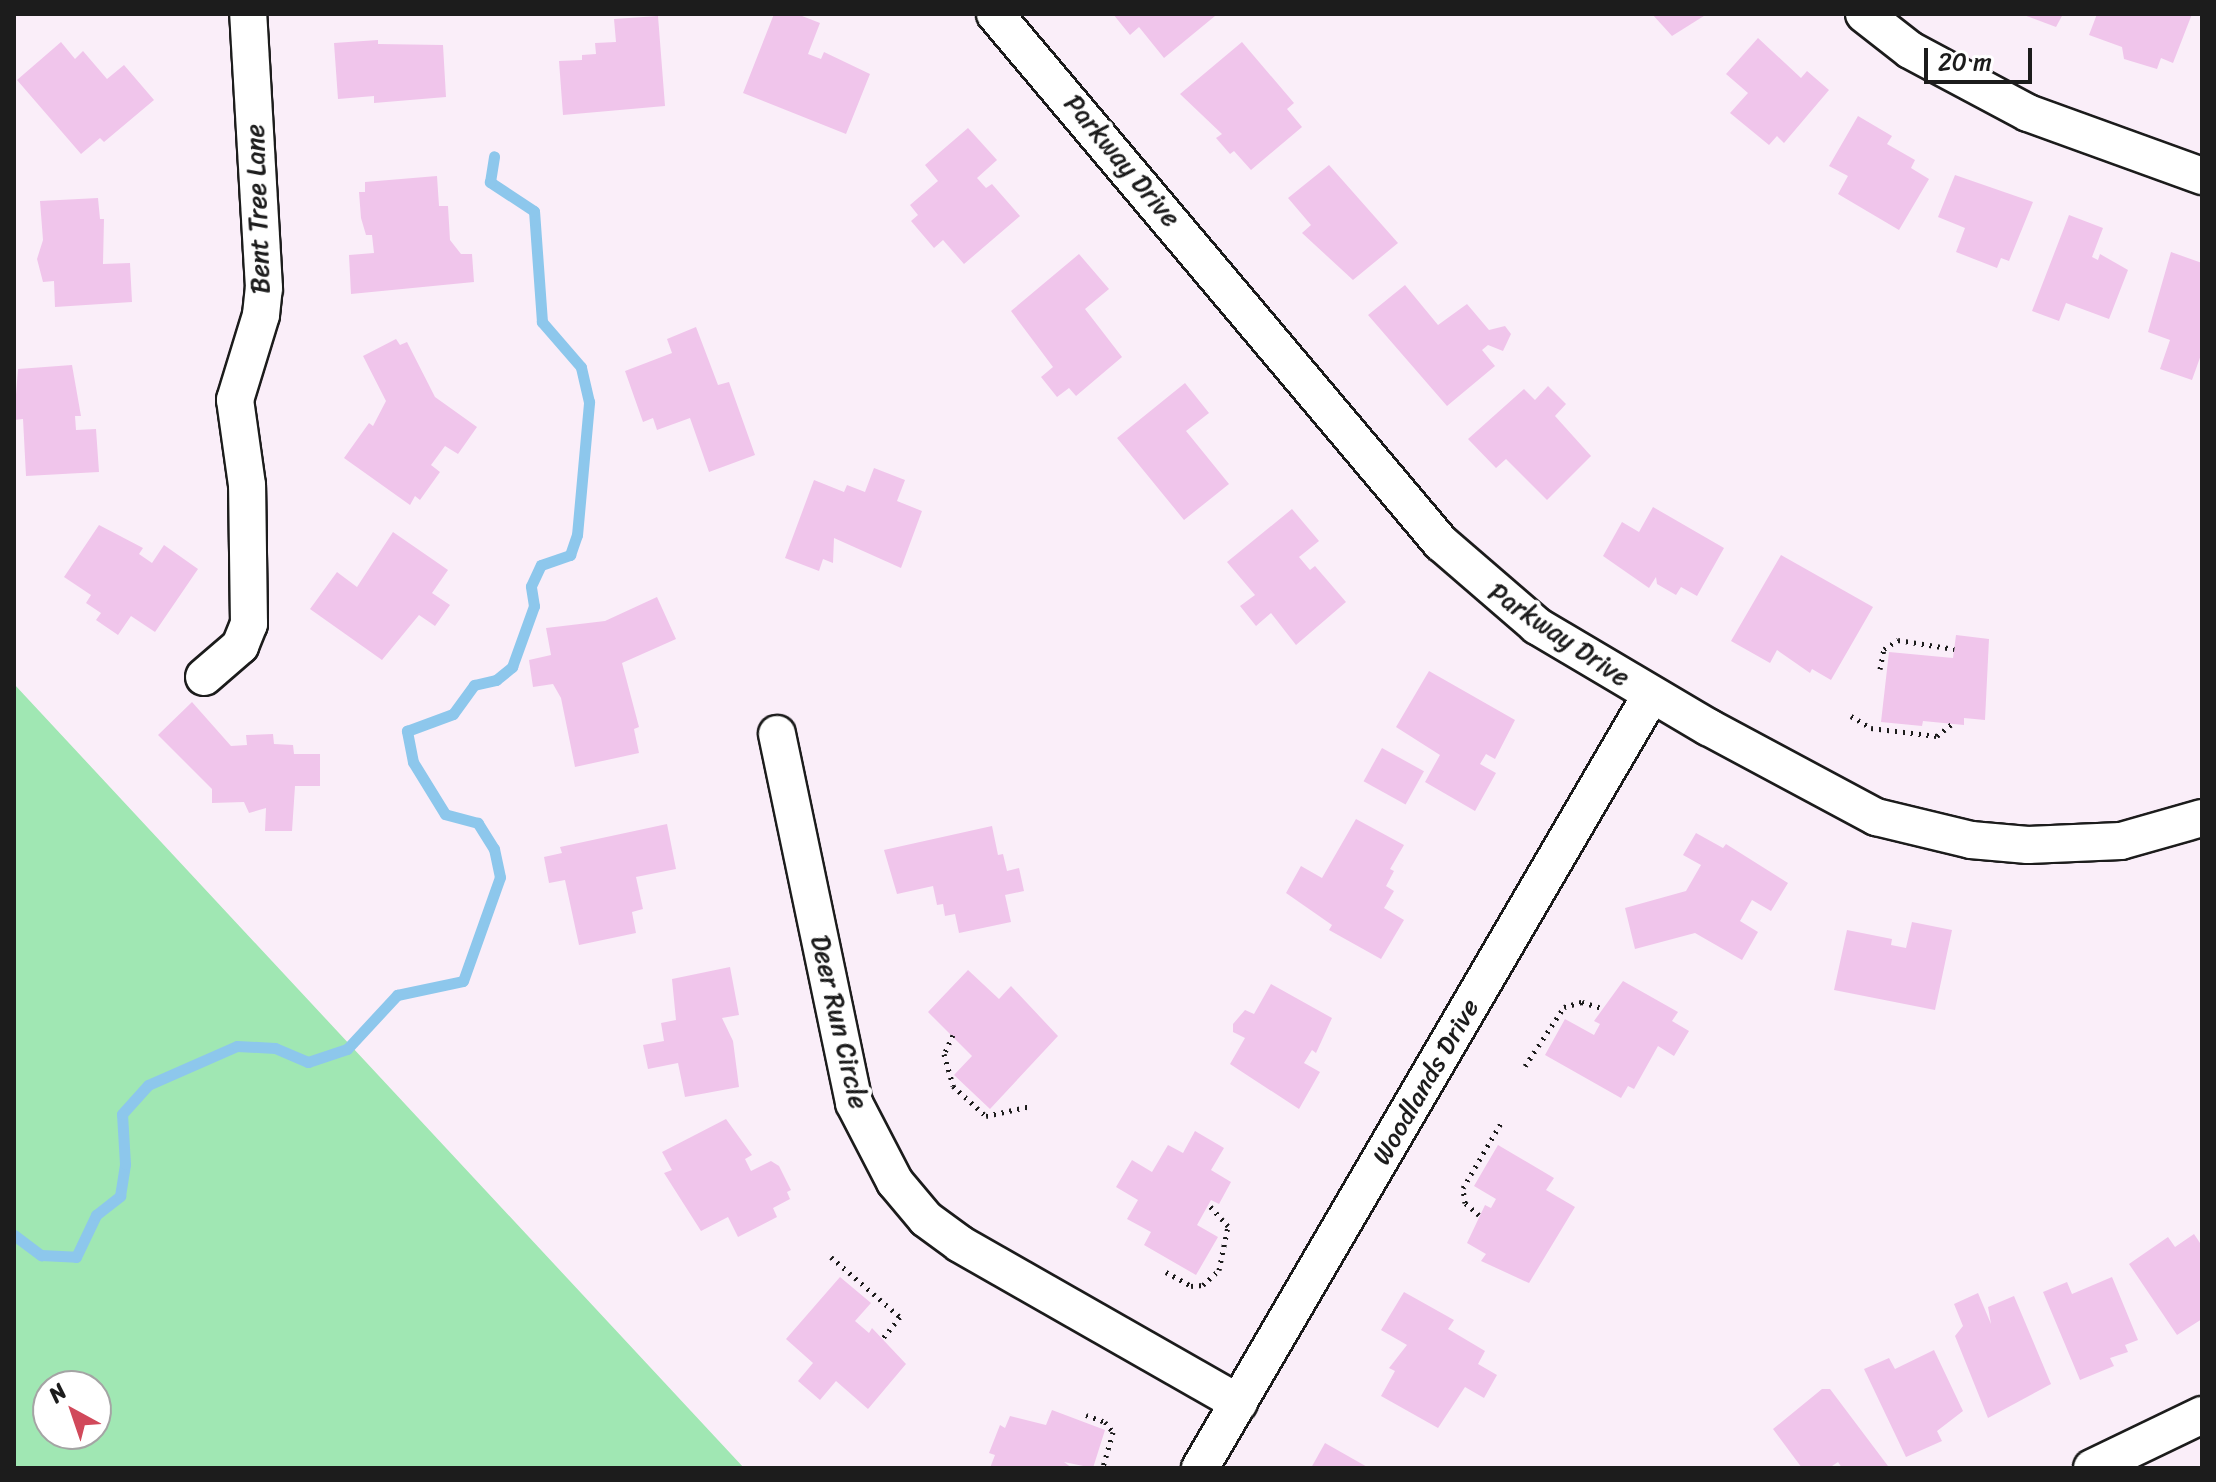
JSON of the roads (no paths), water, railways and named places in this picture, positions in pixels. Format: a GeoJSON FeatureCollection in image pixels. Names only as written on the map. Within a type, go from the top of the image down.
{"type":"FeatureCollection","features":[{"type":"Feature","properties":{"kind":"street","name":"Bent Tree Lane"},"geometry":{"type":"LineString","coordinates":[[204,677],[240,646],[249,624],[247,485],[235,400],[261,315],[264,288],[248,14]]}},
{"type":"Feature","properties":{"kind":"street","name":"Parkway Drive"},"geometry":{"type":"LineString","coordinates":[[995,14],[1441,543],[1537,626],[1651,695],[1841,802],[1914,828],[1971,840],[2079,845],[2121,841],[2202,818]]}},
{"type":"Feature","properties":{"kind":"street"},"geometry":{"type":"LineString","coordinates":[[1864,14],[1910,50],[1964,82],[2028,113],[2202,176]]}},
{"type":"Feature","properties":{"kind":"street","name":"Woodlands Drive"},"geometry":{"type":"LineString","coordinates":[[1200,1468],[1651,695]]}},
{"type":"Feature","properties":{"kind":"street","name":"Deer Run Circle"},"geometry":{"type":"LineString","coordinates":[[777,734],[854,1103],[895,1182],[926,1219],[960,1244],[1239,1403]]}},
{"type":"Feature","properties":{"kind":"street"},"geometry":{"type":"LineString","coordinates":[[2092,1468],[2202,1415]]}},
{"type":"Feature","properties":{"kind":"waterway"},"geometry":{"type":"LineString","coordinates":[[14,1235],[41,1255],[76,1257],[96,1215],[120,1196],[125,1164],[122,1114],[148,1085],[237,1046],[275,1048],[308,1062],[347,1049],[397,995],[463,981],[500,877],[494,849],[478,823],[445,814],[413,762],[407,731],[453,714],[474,685],[496,680],[512,667],[534,606],[531,586],[541,565],[570,555],[577,535],[589,402],[581,367],[542,322],[534,211],[490,182],[494,156]]}}]}
